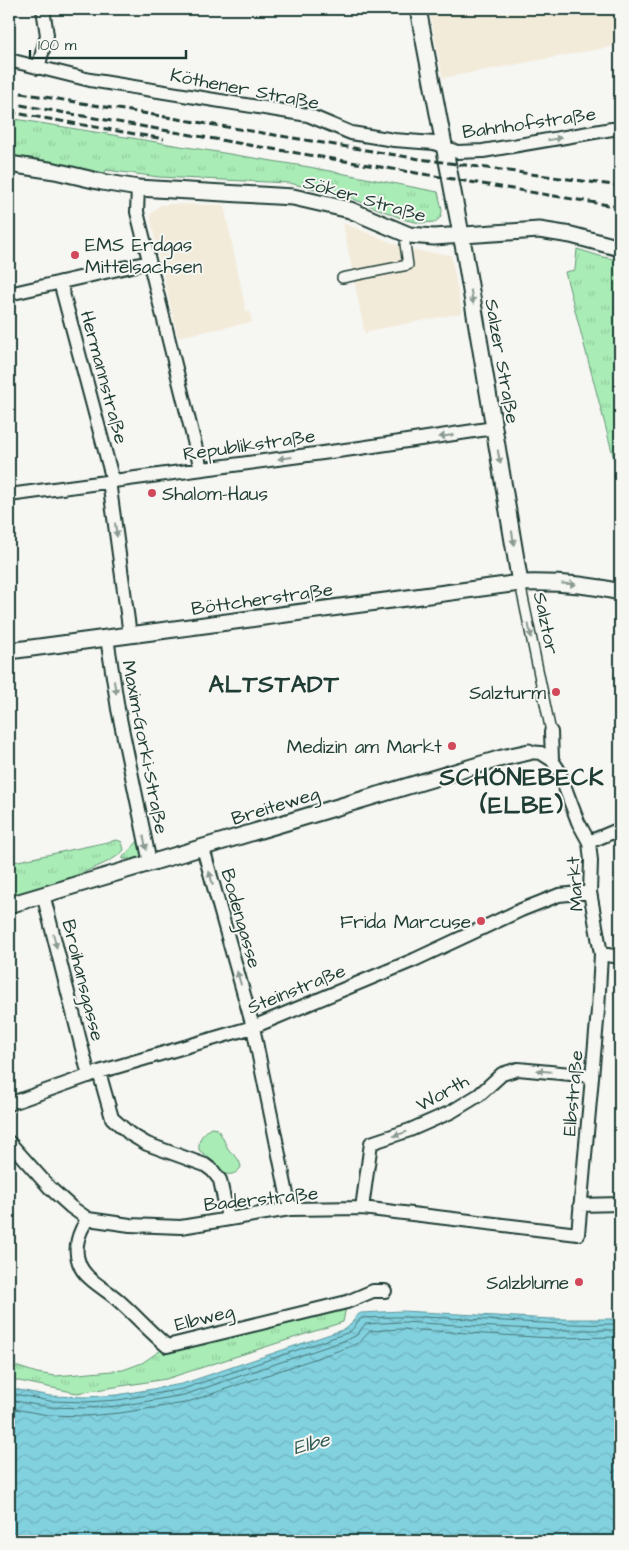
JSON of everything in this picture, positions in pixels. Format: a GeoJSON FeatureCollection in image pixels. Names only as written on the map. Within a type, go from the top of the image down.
{"type":"FeatureCollection","features":[{"type":"Feature","properties":{"kind":"street"},"geometry":{"type":"LineString","coordinates":[[38,68],[47,36],[43,9]]}},
{"type":"Feature","properties":{"kind":"street","name":"Salzer Straße"},"geometry":{"type":"LineString","coordinates":[[418,9],[461,235],[520,583]]}},
{"type":"Feature","properties":{"kind":"street","name":"Köthener Straße"},"geometry":{"type":"LineString","coordinates":[[9,60],[90,80],[308,115],[352,133],[394,140],[434,143],[444,147]]}},
{"type":"Feature","properties":{"kind":"street","name":"Bahnhofstraße"},"geometry":{"type":"LineString","coordinates":[[444,147],[458,152],[469,152],[620,129]]}},
{"type":"Feature","properties":{"kind":"street","name":"Söker Straße"},"geometry":{"type":"LineString","coordinates":[[9,164],[55,170],[102,182],[138,188],[293,197],[350,210],[409,235],[428,237],[539,230],[571,234],[620,248]]}},
{"type":"Feature","properties":{"kind":"street"},"geometry":{"type":"LineString","coordinates":[[138,188],[137,212],[201,469]]}},
{"type":"Feature","properties":{"kind":"street"},"geometry":{"type":"LineString","coordinates":[[342,278],[408,265],[404,244]]}},
{"type":"Feature","properties":{"kind":"street"},"geometry":{"type":"LineString","coordinates":[[9,294],[149,262]]}},
{"type":"Feature","properties":{"kind":"street","name":"Hermannstraße"},"geometry":{"type":"LineString","coordinates":[[60,282],[111,481],[130,635]]}},
{"type":"Feature","properties":{"kind":"street","name":"Republikstraße"},"geometry":{"type":"LineString","coordinates":[[9,495],[494,428]]}},
{"type":"Feature","properties":{"kind":"street","name":"Böttcherstraße"},"geometry":{"type":"LineString","coordinates":[[9,652],[520,583],[541,582],[591,586],[620,592]]}},
{"type":"Feature","properties":{"kind":"street","name":"Salztor"},"geometry":{"type":"LineString","coordinates":[[520,583],[551,732],[552,760]]}},
{"type":"Feature","properties":{"kind":"street","name":"Maxim-Gorki-Straße"},"geometry":{"type":"LineString","coordinates":[[106,638],[118,708],[150,863]]}},
{"type":"Feature","properties":{"kind":"street","name":"Breiteweg"},"geometry":{"type":"LineString","coordinates":[[9,905],[502,758],[529,752],[541,753],[552,760]]}},
{"type":"Feature","properties":{"kind":"street","name":"Markt"},"geometry":{"type":"LineString","coordinates":[[552,760],[558,769],[578,822],[589,842],[591,861],[590,892],[601,954]]}},
{"type":"Feature","properties":{"kind":"street"},"geometry":{"type":"LineString","coordinates":[[589,842],[620,830]]}},
{"type":"Feature","properties":{"kind":"street","name":"Bodengasse"},"geometry":{"type":"LineString","coordinates":[[203,848],[253,1027],[290,1209]]}},
{"type":"Feature","properties":{"kind":"street","name":"Steinstraße"},"geometry":{"type":"LineString","coordinates":[[9,1104],[94,1074],[253,1027],[414,960],[521,910],[559,895],[590,892]]}},
{"type":"Feature","properties":{"kind":"street","name":"Broihansgasse"},"geometry":{"type":"LineString","coordinates":[[43,894],[94,1074],[112,1118],[130,1134],[147,1144],[205,1165],[213,1170],[220,1180],[228,1218]]}},
{"type":"Feature","properties":{"kind":"street"},"geometry":{"type":"LineString","coordinates":[[601,954],[620,957]]}},
{"type":"Feature","properties":{"kind":"street","name":"Elbstraße"},"geometry":{"type":"LineString","coordinates":[[578,1234],[601,954]]}},
{"type":"Feature","properties":{"kind":"street","name":"Worth"},"geometry":{"type":"LineString","coordinates":[[362,1208],[371,1143],[410,1130],[452,1112],[479,1095],[502,1074],[518,1069],[592,1076]]}},
{"type":"Feature","properties":{"kind":"street","name":"Baderstraße"},"geometry":{"type":"LineString","coordinates":[[9,1142],[50,1188],[88,1219],[130,1225],[181,1226],[290,1209],[362,1208],[578,1234]]}},
{"type":"Feature","properties":{"kind":"street"},"geometry":{"type":"LineString","coordinates":[[580,1205],[620,1204]]}},
{"type":"Feature","properties":{"kind":"street","name":"Elbweg"},"geometry":{"type":"LineString","coordinates":[[88,1219],[78,1235],[78,1262],[84,1272],[118,1300],[167,1346],[347,1302],[373,1291],[385,1291]]}},
{"type":"Feature","properties":{"kind":"shaded area"},"geometry":{"type":"Polygon","coordinates":[[[429,9],[620,9],[620,45],[443,78],[429,9]]]}},
{"type":"Feature","properties":{"kind":"shaded area"},"geometry":{"type":"Polygon","coordinates":[[[160,205],[224,205],[246,311],[250,311],[252,322],[178,337],[150,215],[160,205]]]}},
{"type":"Feature","properties":{"kind":"shaded area"},"geometry":{"type":"Polygon","coordinates":[[[343,223],[410,250],[451,255],[462,313],[368,331],[365,335],[343,223]]]}},
{"type":"Feature","properties":{"kind":"green space"},"geometry":{"type":"Polygon","coordinates":[[[9,118],[309,167],[438,192],[442,210],[441,217],[435,222],[420,223],[406,220],[346,196],[289,183],[159,177],[106,170],[105,173],[9,158],[9,118]]]}},
{"type":"Feature","properties":{"kind":"green space"},"geometry":{"type":"Polygon","coordinates":[[[577,249],[620,260],[620,482],[565,272],[575,270],[577,249]]]}},
{"type":"Feature","properties":{"kind":"green space"},"geometry":{"type":"Polygon","coordinates":[[[140,839],[142,858],[133,861],[123,859],[123,857],[140,839]]]}},
{"type":"Feature","properties":{"kind":"green space"},"geometry":{"type":"Polygon","coordinates":[[[117,840],[122,842],[124,850],[104,864],[9,897],[9,863],[117,840]]]}},
{"type":"Feature","properties":{"kind":"green space"},"geometry":{"type":"Polygon","coordinates":[[[211,1128],[217,1129],[229,1150],[239,1160],[241,1167],[236,1173],[224,1174],[215,1163],[199,1150],[201,1137],[211,1128]]]}},
{"type":"Feature","properties":{"kind":"green space"},"geometry":{"type":"Polygon","coordinates":[[[347,1302],[343,1322],[166,1379],[77,1393],[9,1379],[9,1364],[37,1373],[56,1376],[123,1370],[142,1363],[167,1346],[347,1302]]]}},
{"type":"Feature","properties":{"kind":"water","name":"Elbe"},"geometry":{"type":"Polygon","coordinates":[[[402,1311],[552,1319],[620,1319],[620,1541],[9,1541],[9,1388],[50,1396],[86,1397],[117,1395],[182,1384],[345,1329],[361,1313],[402,1311]]]}},
{"type":"Feature","properties":{"kind":"railway"},"geometry":{"type":"LineString","coordinates":[[9,91],[420,159],[620,186]]}},
{"type":"Feature","properties":{"kind":"railway"},"geometry":{"type":"LineString","coordinates":[[9,103],[620,207]]}},
{"type":"Feature","properties":{"kind":"railway"},"geometry":{"type":"LineString","coordinates":[[9,112],[164,139]]}},
{"type":"Feature","properties":{"kind":"place","name":"EMS Erdgas Mittelsachsen"},"geometry":{"type":"Point","coordinates":[75,255]}},
{"type":"Feature","properties":{"kind":"place","name":"Shalom-Haus"},"geometry":{"type":"Point","coordinates":[152,493]}},
{"type":"Feature","properties":{"kind":"place","name":"Salzturm"},"geometry":{"type":"Point","coordinates":[556,692]}},
{"type":"Feature","properties":{"kind":"place","name":"Medizin am Markt"},"geometry":{"type":"Point","coordinates":[452,746]}},
{"type":"Feature","properties":{"kind":"place","name":"Frida Marcuse"},"geometry":{"type":"Point","coordinates":[481,921]}},
{"type":"Feature","properties":{"kind":"place","name":"Salzblume"},"geometry":{"type":"Point","coordinates":[579,1282]}},
{"type":"Feature","properties":{"kind":"district","name":"ALTSTADT"},"geometry":{"type":"Point","coordinates":[274,684]}},
{"type":"Feature","properties":{"kind":"district","name":"SCHÖNEBECK (ELBE)"},"geometry":{"type":"Point","coordinates":[522,791]}}]}
